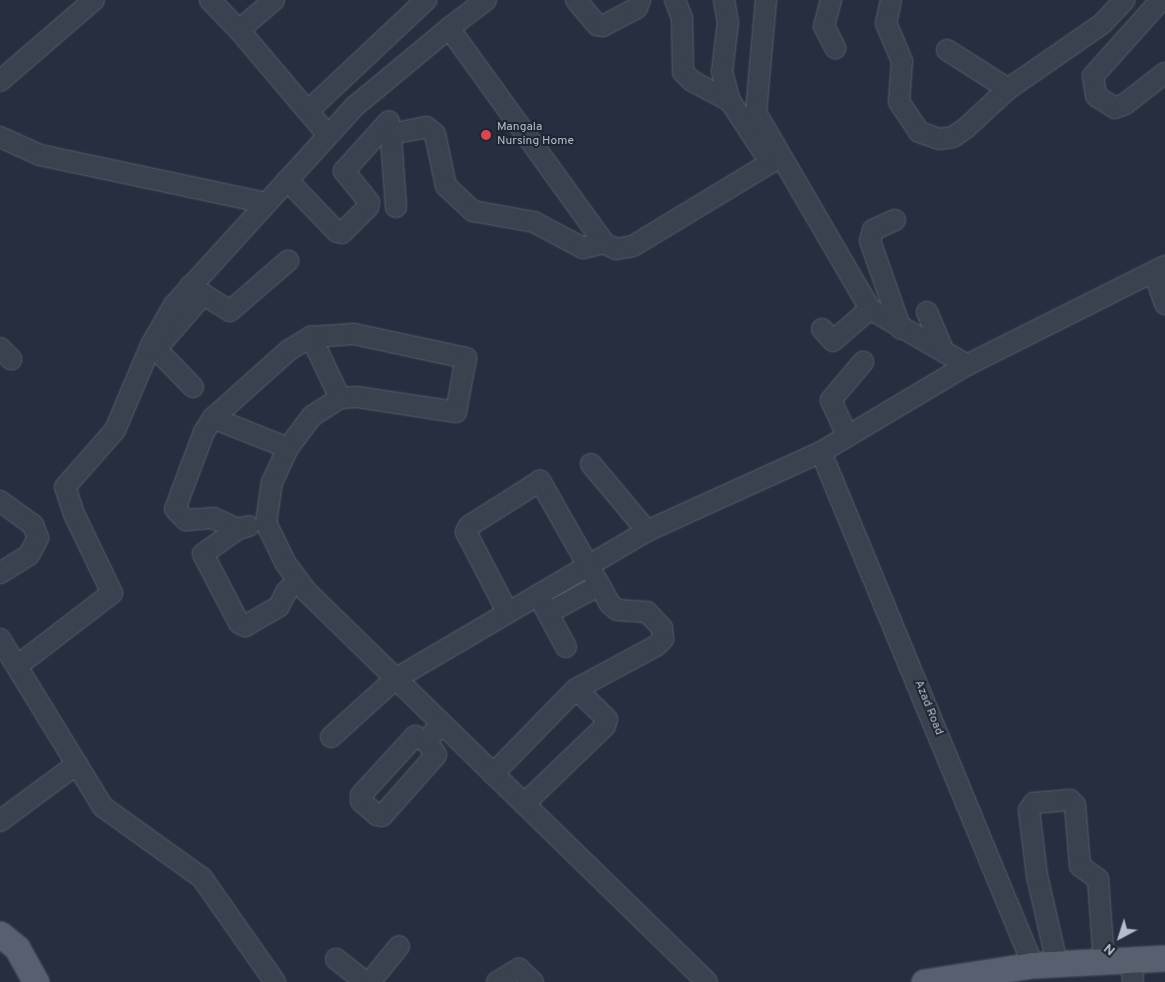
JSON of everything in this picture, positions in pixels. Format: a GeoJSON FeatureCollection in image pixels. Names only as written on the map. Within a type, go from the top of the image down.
{"type":"FeatureCollection","features":[{"type":"Feature","properties":{"kind":"main road"},"geometry":{"type":"LineString","coordinates":[[0,934],[17,948],[36,982]]}},
{"type":"Feature","properties":{"kind":"main road"},"geometry":{"type":"LineString","coordinates":[[924,982],[1007,976],[1045,964],[1104,960],[1133,971],[1165,958]]}},
{"type":"Feature","properties":{"kind":"street"},"geometry":{"type":"LineString","coordinates":[[210,0],[309,110],[327,134]]}},
{"type":"Feature","properties":{"kind":"street"},"geometry":{"type":"LineString","coordinates":[[239,30],[274,0]]}},
{"type":"Feature","properties":{"kind":"street"},"geometry":{"type":"LineString","coordinates":[[309,110],[331,85],[426,0]]}},
{"type":"Feature","properties":{"kind":"street"},"geometry":{"type":"LineString","coordinates":[[576,0],[597,25],[604,26],[637,8],[640,0]]}},
{"type":"Feature","properties":{"kind":"street"},"geometry":{"type":"LineString","coordinates":[[675,0],[682,18],[683,72],[692,81],[730,102],[776,160],[870,309],[898,322],[967,365]]}},
{"type":"Feature","properties":{"kind":"street"},"geometry":{"type":"LineString","coordinates":[[724,0],[728,22],[722,72],[730,102]]}},
{"type":"Feature","properties":{"kind":"street"},"geometry":{"type":"LineString","coordinates":[[766,0],[756,113],[776,160]]}},
{"type":"Feature","properties":{"kind":"street"},"geometry":{"type":"LineString","coordinates":[[830,0],[824,26],[835,48]]}},
{"type":"Feature","properties":{"kind":"street"},"geometry":{"type":"LineString","coordinates":[[891,0],[886,23],[902,60],[899,102],[918,132],[939,139],[953,137],[1008,89],[1102,24],[1124,0]]}},
{"type":"Feature","properties":{"kind":"street"},"geometry":{"type":"LineString","coordinates":[[1161,0],[1093,76],[1096,96],[1115,108],[1125,104],[1165,73]]}},
{"type":"Feature","properties":{"kind":"street"},"geometry":{"type":"LineString","coordinates":[[0,81],[83,3]]}},
{"type":"Feature","properties":{"kind":"street"},"geometry":{"type":"LineString","coordinates":[[17,666],[112,592],[74,514],[65,487],[115,430],[174,305],[196,291],[286,180],[327,134],[354,107],[449,28],[475,3]]}},
{"type":"Feature","properties":{"kind":"street"},"geometry":{"type":"LineString","coordinates":[[449,28],[604,243],[616,249],[633,246],[776,160]]}},
{"type":"Feature","properties":{"kind":"street"},"geometry":{"type":"LineString","coordinates":[[371,48],[396,72]]}},
{"type":"Feature","properties":{"kind":"street"},"geometry":{"type":"LineString","coordinates":[[947,50],[1008,89]]}},
{"type":"Feature","properties":{"kind":"street"},"geometry":{"type":"LineString","coordinates":[[331,85],[354,107]]}},
{"type":"Feature","properties":{"kind":"street"},"geometry":{"type":"LineString","coordinates":[[286,180],[337,232],[342,233],[368,207],[369,202],[344,171],[389,122]]}},
{"type":"Feature","properties":{"kind":"street"},"geometry":{"type":"LineString","coordinates":[[396,207],[391,138],[396,133],[426,127],[435,134],[446,186],[473,211],[534,222],[584,248],[604,243]]}},
{"type":"Feature","properties":{"kind":"street"},"geometry":{"type":"LineString","coordinates":[[0,137],[40,155],[266,204]]}},
{"type":"Feature","properties":{"kind":"street"},"geometry":{"type":"LineString","coordinates":[[895,220],[873,230],[870,241],[898,322]]}},
{"type":"Feature","properties":{"kind":"street"},"geometry":{"type":"LineString","coordinates":[[196,291],[230,311],[288,261]]}},
{"type":"Feature","properties":{"kind":"street"},"geometry":{"type":"LineString","coordinates":[[331,738],[395,679],[646,531],[821,452],[967,365],[1159,269],[1165,304]]}},
{"type":"Feature","properties":{"kind":"street"},"geometry":{"type":"LineString","coordinates":[[822,330],[833,341],[870,309]]}},
{"type":"Feature","properties":{"kind":"street"},"geometry":{"type":"LineString","coordinates":[[898,322],[928,314],[944,352]]}},
{"type":"Feature","properties":{"kind":"street"},"geometry":{"type":"LineString","coordinates":[[238,529],[213,518],[186,520],[175,509],[204,432],[212,418],[289,350],[311,338],[354,334],[466,358],[456,412],[376,399],[340,398],[312,416],[288,448],[272,482],[266,523],[274,542],[298,580],[395,679],[707,982]]}},
{"type":"Feature","properties":{"kind":"street"},"geometry":{"type":"LineString","coordinates":[[311,338],[340,398]]}},
{"type":"Feature","properties":{"kind":"street"},"geometry":{"type":"LineString","coordinates":[[153,347],[193,387]]}},
{"type":"Feature","properties":{"kind":"street"},"geometry":{"type":"LineString","coordinates":[[847,435],[831,400],[863,362]]}},
{"type":"Feature","properties":{"kind":"street"},"geometry":{"type":"LineString","coordinates":[[212,418],[288,448]]}},
{"type":"Feature","properties":{"kind":"street","name":"Azad Road"},"geometry":{"type":"LineString","coordinates":[[821,452],[1045,964]]}},
{"type":"Feature","properties":{"kind":"street"},"geometry":{"type":"LineString","coordinates":[[591,464],[646,531]]}},
{"type":"Feature","properties":{"kind":"street"},"geometry":{"type":"LineString","coordinates":[[493,774],[576,689],[656,646],[663,639],[662,628],[656,618],[641,610],[617,610],[600,585],[544,482],[537,481],[469,526],[466,532],[508,613]]}},
{"type":"Feature","properties":{"kind":"street"},"geometry":{"type":"LineString","coordinates":[[0,501],[33,525],[38,538],[29,555],[0,573]]}},
{"type":"Feature","properties":{"kind":"street"},"geometry":{"type":"LineString","coordinates":[[266,523],[238,529],[203,554],[240,624],[247,626],[279,606],[286,592],[298,580]]}},
{"type":"Feature","properties":{"kind":"street"},"geometry":{"type":"LineString","coordinates":[[548,613],[600,585]]}},
{"type":"Feature","properties":{"kind":"street"},"geometry":{"type":"LineString","coordinates":[[538,595],[566,647]]}},
{"type":"Feature","properties":{"kind":"street"},"geometry":{"type":"LineString","coordinates":[[0,639],[103,807],[202,878],[275,982]]}},
{"type":"Feature","properties":{"kind":"street"},"geometry":{"type":"LineString","coordinates":[[524,804],[605,726],[607,719],[576,689]]}},
{"type":"Feature","properties":{"kind":"street"},"geometry":{"type":"LineString","coordinates":[[426,741],[442,724]]}},
{"type":"Feature","properties":{"kind":"street"},"geometry":{"type":"LineString","coordinates":[[0,821],[77,764]]}},
{"type":"Feature","properties":{"kind":"street"},"geometry":{"type":"LineString","coordinates":[[1045,964],[1029,810],[1034,803],[1070,800],[1075,805],[1080,866],[1098,879],[1104,960]]}},
{"type":"Feature","properties":{"kind":"street"},"geometry":{"type":"LineString","coordinates":[[370,982],[399,946]]}},
{"type":"Feature","properties":{"kind":"street"},"geometry":{"type":"LineString","coordinates":[[336,959],[365,982]]}},
{"type":"Feature","properties":{"kind":"street"},"geometry":{"type":"LineString","coordinates":[[497,982],[519,969],[532,982]]}},
{"type":"Feature","properties":{"kind":"place","name":"Mangala Nursing Home"},"geometry":{"type":"Point","coordinates":[486,135]}}]}
